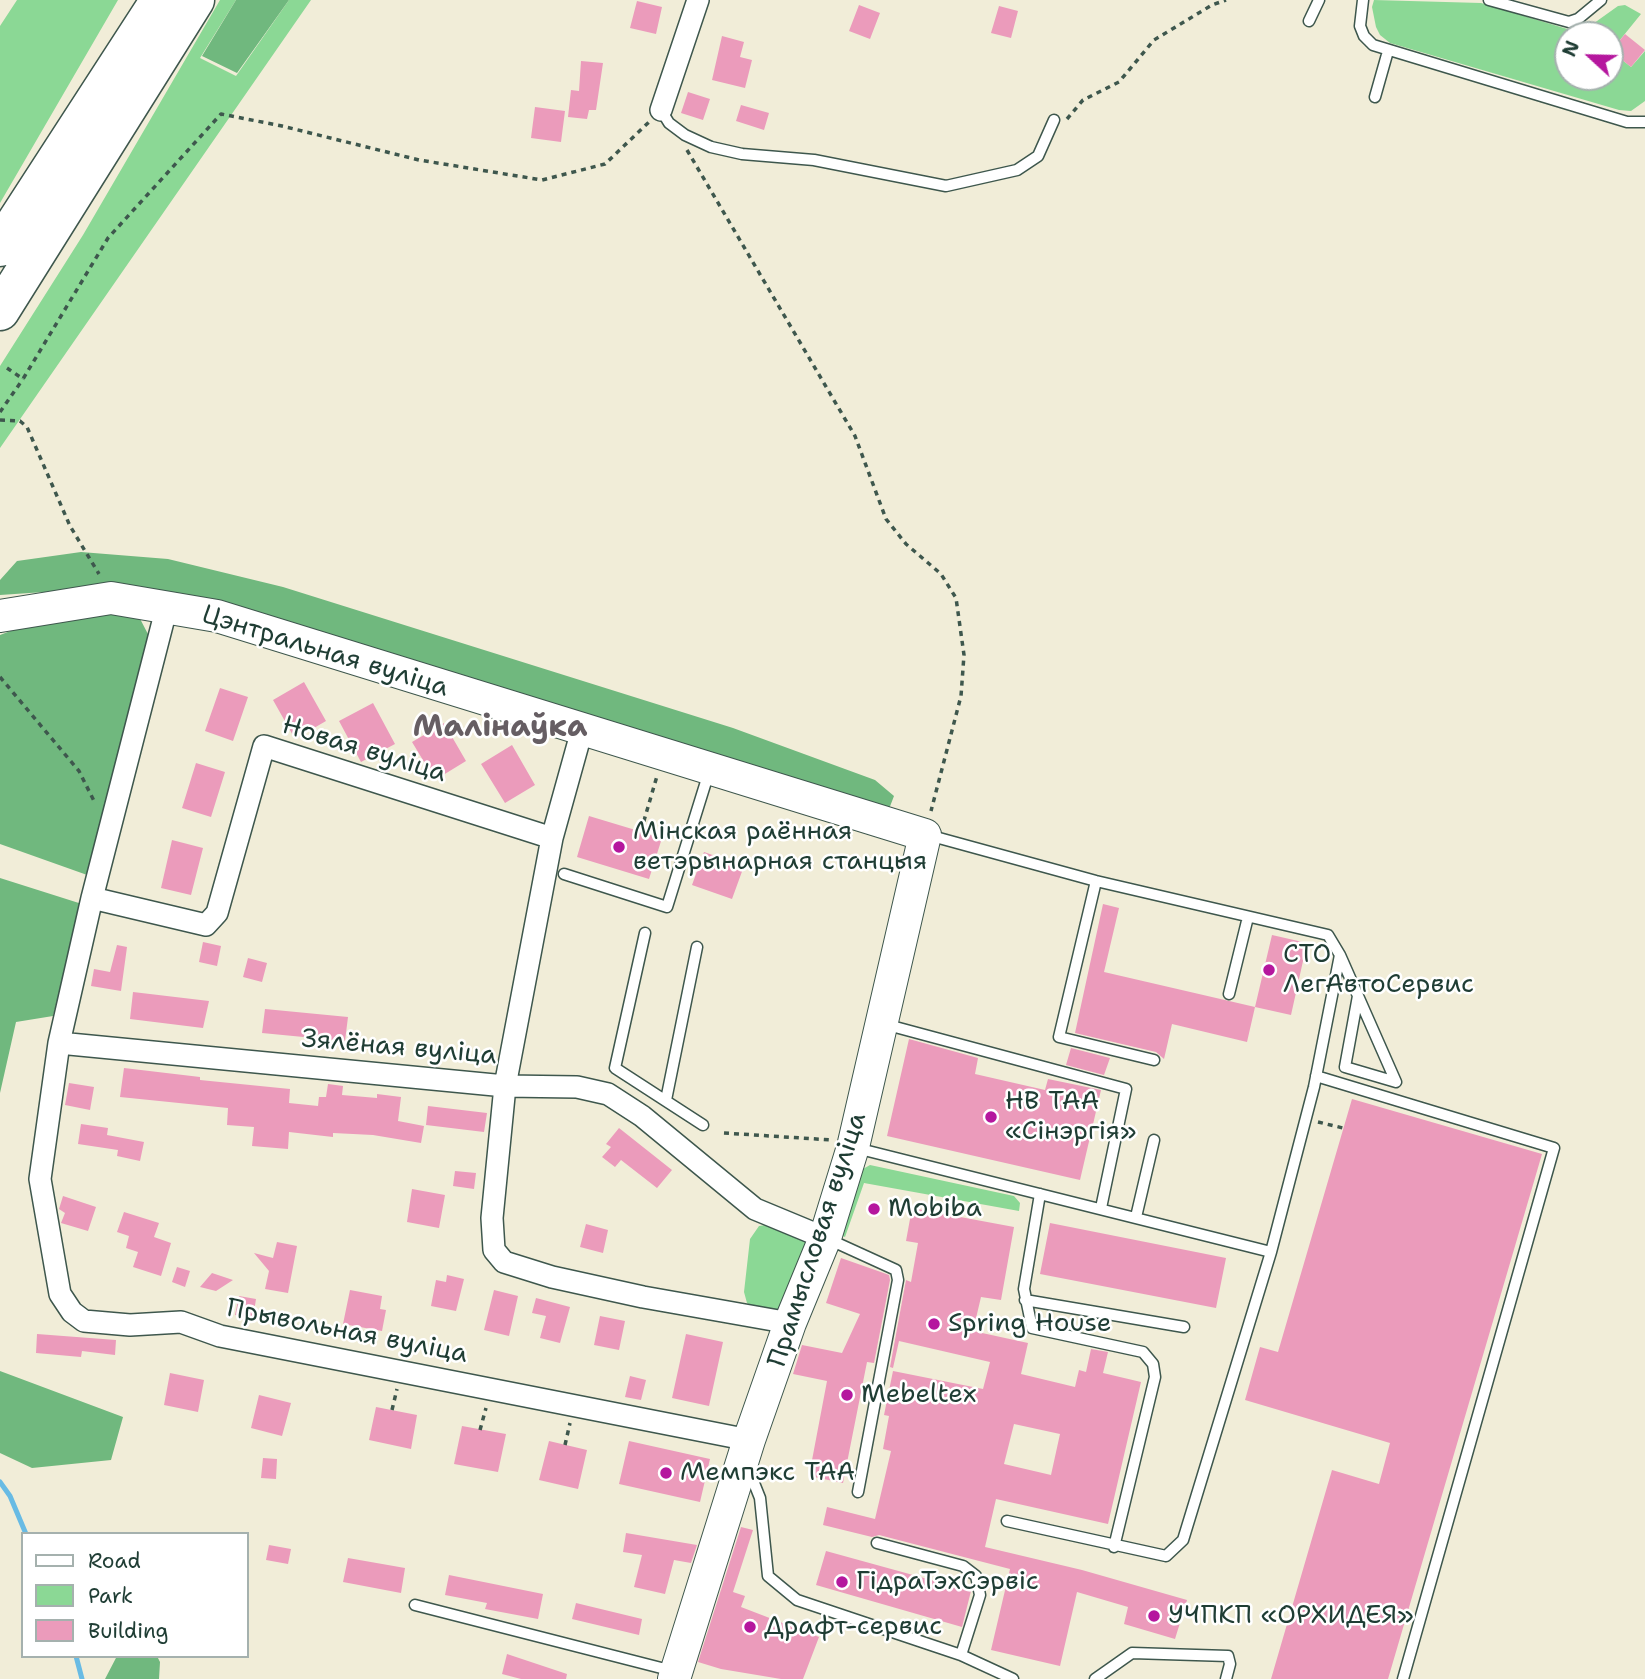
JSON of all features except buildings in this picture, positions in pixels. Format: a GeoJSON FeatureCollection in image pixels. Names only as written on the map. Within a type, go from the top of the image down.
{"type":"FeatureCollection","features":[{"type":"Feature","properties":{"kind":"highway"},"geometry":{"type":"LineString","coordinates":[[0,247],[160,0]]}},
{"type":"Feature","properties":{"kind":"highway"},"geometry":{"type":"LineString","coordinates":[[0,311],[195,0]]}},
{"type":"Feature","properties":{"kind":"street"},"geometry":{"type":"LineString","coordinates":[[661,110],[698,0]]}},
{"type":"Feature","properties":{"kind":"street","name":"Цэнтральная вуліца"},"geometry":{"type":"LineString","coordinates":[[0,616],[89,599],[130,600],[217,616],[925,835]]}},
{"type":"Feature","properties":{"kind":"street"},"geometry":{"type":"LineString","coordinates":[[59,1043],[92,898],[167,606]]}},
{"type":"Feature","properties":{"kind":"street"},"geometry":{"type":"LineString","coordinates":[[582,730],[552,838],[505,1086],[492,1217],[494,1250],[504,1262],[643,1297],[790,1323]]}},
{"type":"Feature","properties":{"kind":"street","name":"Новая вуліца"},"geometry":{"type":"LineString","coordinates":[[92,898],[206,925],[217,913],[264,746],[552,838]]}},
{"type":"Feature","properties":{"kind":"street","name":"Прамысловая вуліца"},"geometry":{"type":"LineString","coordinates":[[675,1675],[748,1443],[790,1323],[825,1238],[854,1144],[925,835]]}},
{"type":"Feature","properties":{"kind":"street","name":"Зялёная вуліца"},"geometry":{"type":"LineString","coordinates":[[59,1043],[505,1086],[577,1087],[608,1094],[642,1116],[754,1209],[825,1238]]}},
{"type":"Feature","properties":{"kind":"street","name":"Прывольная вуліца"},"geometry":{"type":"LineString","coordinates":[[59,1043],[40,1179],[60,1294],[72,1312],[84,1321],[130,1325],[181,1322],[220,1336],[748,1443]]}},
{"type":"Feature","properties":{"kind":"lane"},"geometry":{"type":"LineString","coordinates":[[1309,21],[1319,0]]}},
{"type":"Feature","properties":{"kind":"lane"},"geometry":{"type":"LineString","coordinates":[[1363,0],[1359,12],[1364,36],[1373,45],[1627,122],[1645,122]]}},
{"type":"Feature","properties":{"kind":"lane"},"geometry":{"type":"LineString","coordinates":[[1489,0],[1569,22],[1578,19],[1601,0]]}},
{"type":"Feature","properties":{"kind":"lane"},"geometry":{"type":"LineString","coordinates":[[1375,97],[1388,51]]}},
{"type":"Feature","properties":{"kind":"lane"},"geometry":{"type":"LineString","coordinates":[[661,110],[669,122],[684,135],[710,147],[742,154],[814,160],[946,186],[1017,170],[1038,156],[1058,123]]}},
{"type":"Feature","properties":{"kind":"lane"},"geometry":{"type":"LineString","coordinates":[[564,874],[667,907],[710,769]]}},
{"type":"Feature","properties":{"kind":"lane"},"geometry":{"type":"LineString","coordinates":[[925,835],[1096,881],[1328,935],[1340,955],[1396,1082],[1345,1068],[1358,996]]}},
{"type":"Feature","properties":{"kind":"lane"},"geometry":{"type":"LineString","coordinates":[[1096,881],[1059,1037],[1154,1060]]}},
{"type":"Feature","properties":{"kind":"lane"},"geometry":{"type":"LineString","coordinates":[[1229,994],[1248,917]]}},
{"type":"Feature","properties":{"kind":"lane"},"geometry":{"type":"LineString","coordinates":[[645,933],[615,1068],[703,1125]]}},
{"type":"Feature","properties":{"kind":"lane"},"geometry":{"type":"LineString","coordinates":[[666,1100],[697,947]]}},
{"type":"Feature","properties":{"kind":"lane"},"geometry":{"type":"LineString","coordinates":[[1007,1521],[1114,1547],[1166,1556],[1176,1551],[1183,1540],[1270,1252],[1306,1118],[1340,955]]}},
{"type":"Feature","properties":{"kind":"lane"},"geometry":{"type":"LineString","coordinates":[[883,1024],[1126,1089],[1101,1208]]}},
{"type":"Feature","properties":{"kind":"lane"},"geometry":{"type":"LineString","coordinates":[[1316,1076],[1554,1148],[1403,1679]]}},
{"type":"Feature","properties":{"kind":"lane"},"geometry":{"type":"LineString","coordinates":[[1136,1217],[1154,1140]]}},
{"type":"Feature","properties":{"kind":"lane"},"geometry":{"type":"LineString","coordinates":[[854,1144],[1270,1252]]}},
{"type":"Feature","properties":{"kind":"lane"},"geometry":{"type":"LineString","coordinates":[[1040,1194],[1024,1289],[1032,1328],[1143,1352],[1153,1364],[1155,1377],[1114,1547]]}},
{"type":"Feature","properties":{"kind":"lane"},"geometry":{"type":"LineString","coordinates":[[825,1238],[896,1270],[898,1280],[858,1492]]}},
{"type":"Feature","properties":{"kind":"lane"},"geometry":{"type":"LineString","coordinates":[[1025,1300],[1184,1327]]}},
{"type":"Feature","properties":{"kind":"lane"},"geometry":{"type":"LineString","coordinates":[[748,1443],[748,1471],[760,1498],[768,1576],[797,1600],[961,1655],[1013,1679]]}},
{"type":"Feature","properties":{"kind":"lane"},"geometry":{"type":"LineString","coordinates":[[877,1543],[963,1566],[976,1576],[980,1595],[961,1655]]}},
{"type":"Feature","properties":{"kind":"lane"},"geometry":{"type":"LineString","coordinates":[[415,1605],[675,1675]]}},
{"type":"Feature","properties":{"kind":"lane"},"geometry":{"type":"LineString","coordinates":[[1095,1679],[1132,1653],[1228,1656],[1230,1664],[1226,1679]]}},
{"type":"Feature","properties":{"kind":"path"},"geometry":{"type":"LineString","coordinates":[[1058,123],[1083,100],[1119,82],[1154,40],[1212,5],[1226,1]]}},
{"type":"Feature","properties":{"kind":"path"},"geometry":{"type":"LineString","coordinates":[[0,412],[23,379],[108,238],[221,114],[419,160],[542,180],[605,164],[661,110]]}},
{"type":"Feature","properties":{"kind":"path"},"geometry":{"type":"LineString","coordinates":[[684,135],[687,154],[855,436],[886,519],[906,544],[942,574],[956,598],[964,655],[961,696],[925,835]]}},
{"type":"Feature","properties":{"kind":"path"},"geometry":{"type":"LineString","coordinates":[[7,368],[23,379]]}},
{"type":"Feature","properties":{"kind":"path"},"geometry":{"type":"LineString","coordinates":[[0,420],[20,421],[27,427],[69,526],[91,563],[104,583],[130,600]]}},
{"type":"Feature","properties":{"kind":"path"},"geometry":{"type":"LineString","coordinates":[[0,677],[79,771],[93,797],[108,837]]}},
{"type":"Feature","properties":{"kind":"path"},"geometry":{"type":"LineString","coordinates":[[641,831],[663,755]]}},
{"type":"Feature","properties":{"kind":"path"},"geometry":{"type":"LineString","coordinates":[[1306,1118],[1343,1128]]}},
{"type":"Feature","properties":{"kind":"path"},"geometry":{"type":"LineString","coordinates":[[724,1133],[854,1144]]}},
{"type":"Feature","properties":{"kind":"path"},"geometry":{"type":"LineString","coordinates":[[392,1410],[399,1380]]}},
{"type":"Feature","properties":{"kind":"path"},"geometry":{"type":"LineString","coordinates":[[480,1430],[488,1400]]}},
{"type":"Feature","properties":{"kind":"path"},"geometry":{"type":"LineString","coordinates":[[565,1445],[571,1417]]}},
{"type":"Feature","properties":{"kind":"green space"},"geometry":{"type":"Polygon","coordinates":[[[17,0],[118,0],[0,203],[0,26],[17,0]]]}},
{"type":"Feature","properties":{"kind":"green space"},"geometry":{"type":"Polygon","coordinates":[[[220,0],[236,0],[200,58],[236,76],[289,0],[311,0],[0,448],[0,366],[83,235],[220,0]]]}},
{"type":"Feature","properties":{"kind":"green space"},"geometry":{"type":"Polygon","coordinates":[[[236,0],[289,0],[237,73],[202,56],[236,0]]]}},
{"type":"Feature","properties":{"kind":"green space"},"geometry":{"type":"Polygon","coordinates":[[[1374,0],[1481,3],[1554,25],[1554,91],[1390,43],[1380,35],[1372,7],[1374,0]]]}},
{"type":"Feature","properties":{"kind":"green space"},"geometry":{"type":"Polygon","coordinates":[[[1625,5],[1641,14],[1624,35],[1624,21],[1597,21],[1618,6],[1625,5]]]}},
{"type":"Feature","properties":{"kind":"green space"},"geometry":{"type":"Polygon","coordinates":[[[1645,51],[1645,101],[1631,111],[1554,91],[1624,91],[1624,61],[1631,67],[1645,51]]]}},
{"type":"Feature","properties":{"kind":"green space"},"geometry":{"type":"Polygon","coordinates":[[[81,552],[168,559],[283,587],[733,728],[875,780],[894,796],[889,809],[118,587],[0,595],[0,580],[17,561],[81,552]]]}},
{"type":"Feature","properties":{"kind":"green space"},"geometry":{"type":"Polygon","coordinates":[[[136,611],[150,638],[90,876],[0,844],[0,635],[34,622],[136,611]]]}},
{"type":"Feature","properties":{"kind":"green space"},"geometry":{"type":"Polygon","coordinates":[[[0,878],[82,904],[53,1016],[16,1022],[0,1093],[0,878]]]}},
{"type":"Feature","properties":{"kind":"green space"},"geometry":{"type":"Polygon","coordinates":[[[870,1165],[1014,1196],[1020,1203],[1019,1211],[864,1183],[845,1237],[838,1234],[856,1173],[870,1165]]]}},
{"type":"Feature","properties":{"kind":"green space"},"geometry":{"type":"Polygon","coordinates":[[[772,1224],[814,1245],[780,1315],[747,1303],[744,1292],[750,1239],[759,1226],[772,1224]]]}},
{"type":"Feature","properties":{"kind":"green space"},"geometry":{"type":"Polygon","coordinates":[[[0,1371],[123,1417],[111,1460],[32,1468],[0,1453],[0,1371]]]}},
{"type":"Feature","properties":{"kind":"green space"},"geometry":{"type":"Polygon","coordinates":[[[116,1658],[158,1658],[160,1662],[159,1679],[105,1679],[116,1658]]]}},
{"type":"Feature","properties":{"kind":"waterway","name":"Малінаўка"},"geometry":{"type":"LineString","coordinates":[[0,1482],[10,1496],[25,1532]]}},
{"type":"Feature","properties":{"kind":"waterway","name":"Малінаўка"},"geometry":{"type":"LineString","coordinates":[[77,1658],[82,1679]]}},
{"type":"Feature","properties":{"kind":"place","name":"Мінская раённая ветэрынарная станцыя"},"geometry":{"type":"Point","coordinates":[619,847]}},
{"type":"Feature","properties":{"kind":"place","name":"СТО ЛегАвтоСервис"},"geometry":{"type":"Point","coordinates":[1269,970]}},
{"type":"Feature","properties":{"kind":"place","name":"НВ ТАА «Сінэргія»"},"geometry":{"type":"Point","coordinates":[991,1117]}},
{"type":"Feature","properties":{"kind":"place","name":"Mobiba"},"geometry":{"type":"Point","coordinates":[874,1209]}},
{"type":"Feature","properties":{"kind":"place","name":"Spring House"},"geometry":{"type":"Point","coordinates":[934,1324]}},
{"type":"Feature","properties":{"kind":"place","name":"Mebeltex"},"geometry":{"type":"Point","coordinates":[847,1395]}},
{"type":"Feature","properties":{"kind":"place","name":"Мемпэкс ТАА"},"geometry":{"type":"Point","coordinates":[666,1473]}},
{"type":"Feature","properties":{"kind":"place","name":"ГідраТэхСэрвіс"},"geometry":{"type":"Point","coordinates":[842,1582]}},
{"type":"Feature","properties":{"kind":"place","name":"УЧПКП «ОРХИДЕЯ»"},"geometry":{"type":"Point","coordinates":[1154,1616]}},
{"type":"Feature","properties":{"kind":"place","name":"Драфт-сервис"},"geometry":{"type":"Point","coordinates":[750,1627]}},
{"type":"Feature","properties":{"kind":"district","name":"Малінаўка"},"geometry":{"type":"Point","coordinates":[500,728]}}]}
